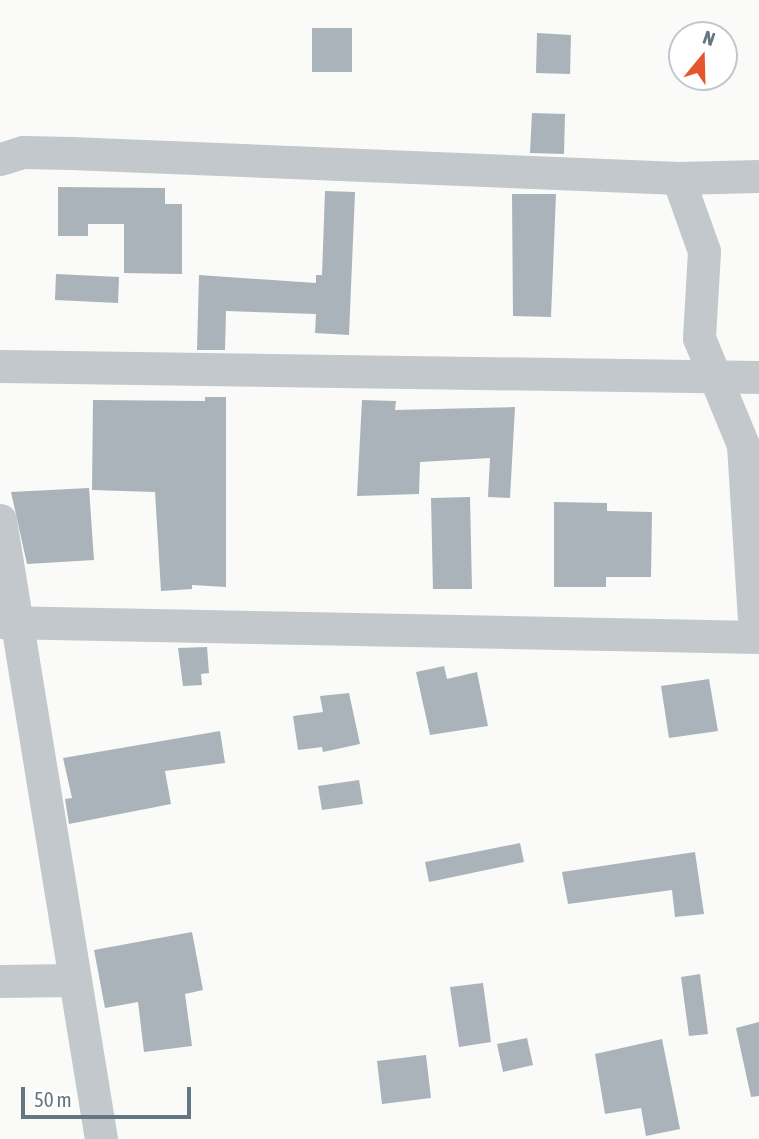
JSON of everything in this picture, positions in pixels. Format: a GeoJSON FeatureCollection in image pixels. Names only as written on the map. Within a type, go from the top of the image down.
{"type":"FeatureCollection","features":[{"type":"Feature","properties":{"kind":"street"},"geometry":{"type":"LineString","coordinates":[[0,159],[23,152],[678,178],[759,176]]}},
{"type":"Feature","properties":{"kind":"street"},"geometry":{"type":"LineString","coordinates":[[8,622],[757,637],[744,445],[716,377],[705,361],[699,338],[704,251],[678,178]]}},
{"type":"Feature","properties":{"kind":"street"},"geometry":{"type":"LineString","coordinates":[[0,366],[759,377]]}},
{"type":"Feature","properties":{"kind":"street"},"geometry":{"type":"LineString","coordinates":[[0,520],[8,622],[75,980],[101,1139]]}},
{"type":"Feature","properties":{"kind":"street"},"geometry":{"type":"LineString","coordinates":[[0,981],[75,980]]}},
{"type":"Feature","properties":{"kind":"building"},"geometry":{"type":"Polygon","coordinates":[[[312,28],[352,28],[352,72],[312,72],[312,28]]]}},
{"type":"Feature","properties":{"kind":"building"},"geometry":{"type":"Polygon","coordinates":[[[537,33],[571,35],[570,74],[536,73],[537,33]]]}},
{"type":"Feature","properties":{"kind":"building"},"geometry":{"type":"Polygon","coordinates":[[[532,113],[565,114],[564,154],[530,153],[532,113]]]}},
{"type":"Feature","properties":{"kind":"building"},"geometry":{"type":"Polygon","coordinates":[[[58,187],[165,188],[165,204],[182,204],[182,274],[124,273],[124,224],[88,224],[88,236],[58,236],[58,187]]]}},
{"type":"Feature","properties":{"kind":"building"},"geometry":{"type":"Polygon","coordinates":[[[325,191],[355,192],[349,335],[315,333],[316,314],[226,311],[225,350],[197,350],[199,275],[316,283],[316,275],[322,275],[325,191]]]}},
{"type":"Feature","properties":{"kind":"building"},"geometry":{"type":"Polygon","coordinates":[[[512,194],[556,194],[551,317],[513,316],[512,194]]]}},
{"type":"Feature","properties":{"kind":"building"},"geometry":{"type":"Polygon","coordinates":[[[56,274],[119,277],[118,303],[55,300],[56,274]]]}},
{"type":"Feature","properties":{"kind":"building"},"geometry":{"type":"Polygon","coordinates":[[[205,397],[226,397],[226,587],[192,585],[192,589],[161,591],[155,492],[92,490],[93,400],[205,401],[205,397]]]}},
{"type":"Feature","properties":{"kind":"building"},"geometry":{"type":"Polygon","coordinates":[[[362,400],[396,401],[395,410],[515,407],[510,498],[488,497],[490,458],[420,462],[419,494],[357,496],[362,400]]]}},
{"type":"Feature","properties":{"kind":"building"},"geometry":{"type":"Polygon","coordinates":[[[89,488],[94,560],[27,564],[11,492],[89,488]]]}},
{"type":"Feature","properties":{"kind":"building"},"geometry":{"type":"Polygon","coordinates":[[[470,497],[472,589],[433,589],[431,498],[470,497]]]}},
{"type":"Feature","properties":{"kind":"building"},"geometry":{"type":"Polygon","coordinates":[[[554,502],[607,503],[607,511],[652,512],[651,577],[606,577],[606,587],[554,587],[554,502]]]}},
{"type":"Feature","properties":{"kind":"building"},"geometry":{"type":"Polygon","coordinates":[[[207,647],[209,673],[201,674],[202,685],[183,686],[178,648],[207,647]]]}},
{"type":"Feature","properties":{"kind":"building"},"geometry":{"type":"Polygon","coordinates":[[[444,666],[447,679],[477,672],[488,726],[430,735],[416,672],[444,666]]]}},
{"type":"Feature","properties":{"kind":"building"},"geometry":{"type":"Polygon","coordinates":[[[709,679],[718,731],[669,738],[661,686],[709,679]]]}},
{"type":"Feature","properties":{"kind":"building"},"geometry":{"type":"Polygon","coordinates":[[[349,693],[360,744],[323,752],[322,747],[298,750],[293,716],[323,712],[320,696],[349,693]]]}},
{"type":"Feature","properties":{"kind":"building"},"geometry":{"type":"Polygon","coordinates":[[[220,731],[225,763],[165,771],[171,804],[69,824],[65,799],[72,798],[63,758],[220,731]]]}},
{"type":"Feature","properties":{"kind":"building"},"geometry":{"type":"Polygon","coordinates":[[[359,780],[363,804],[322,810],[318,786],[359,780]]]}},
{"type":"Feature","properties":{"kind":"building"},"geometry":{"type":"Polygon","coordinates":[[[520,843],[524,862],[429,882],[425,862],[520,843]]]}},
{"type":"Feature","properties":{"kind":"building"},"geometry":{"type":"Polygon","coordinates":[[[695,852],[704,914],[675,917],[672,890],[568,904],[562,872],[695,852]]]}},
{"type":"Feature","properties":{"kind":"building"},"geometry":{"type":"Polygon","coordinates":[[[192,932],[203,990],[185,994],[192,1046],[144,1052],[138,1002],[105,1008],[94,950],[192,932]]]}},
{"type":"Feature","properties":{"kind":"building"},"geometry":{"type":"Polygon","coordinates":[[[700,974],[708,1034],[689,1036],[681,977],[700,974]]]}},
{"type":"Feature","properties":{"kind":"building"},"geometry":{"type":"Polygon","coordinates":[[[483,983],[491,1042],[459,1047],[450,987],[483,983]]]}},
{"type":"Feature","properties":{"kind":"building"},"geometry":{"type":"Polygon","coordinates":[[[759,1022],[759,1096],[751,1097],[736,1028],[759,1022]]]}},
{"type":"Feature","properties":{"kind":"building"},"geometry":{"type":"Polygon","coordinates":[[[527,1038],[533,1065],[503,1072],[497,1044],[527,1038]]]}},
{"type":"Feature","properties":{"kind":"building"},"geometry":{"type":"Polygon","coordinates":[[[662,1039],[680,1129],[646,1136],[641,1108],[605,1114],[595,1054],[662,1039]]]}},
{"type":"Feature","properties":{"kind":"building"},"geometry":{"type":"Polygon","coordinates":[[[426,1055],[431,1098],[382,1104],[377,1061],[426,1055]]]}}]}
